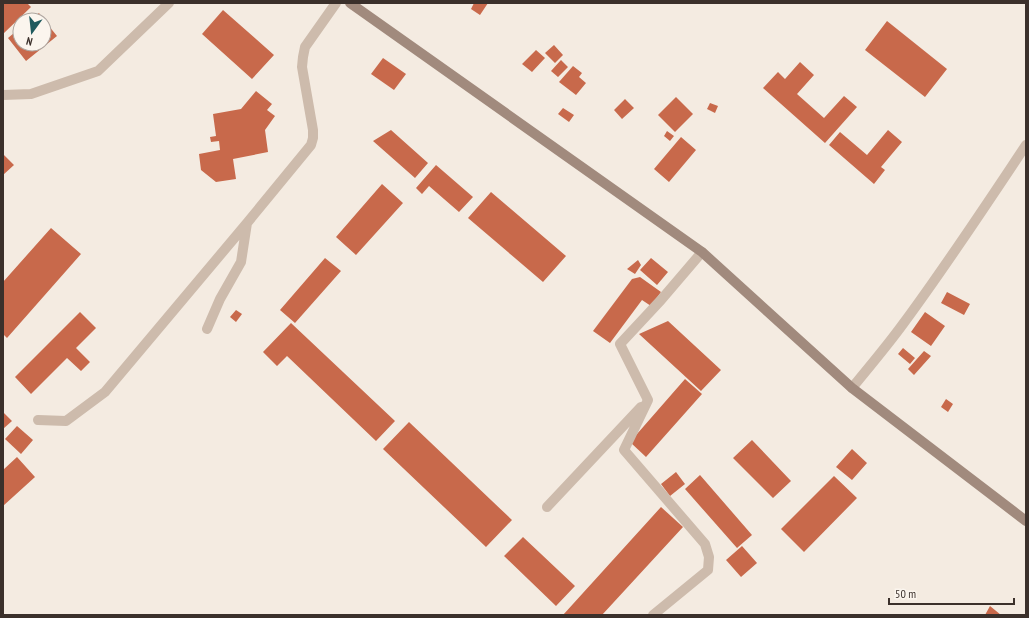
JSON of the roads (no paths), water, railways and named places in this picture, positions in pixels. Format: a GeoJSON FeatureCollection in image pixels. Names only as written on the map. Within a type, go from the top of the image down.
{"type":"FeatureCollection","features":[{"type":"Feature","properties":{"kind":"main road"},"geometry":{"type":"LineString","coordinates":[[350,3],[702,252],[852,388],[1026,521]]}},
{"type":"Feature","properties":{"kind":"street"},"geometry":{"type":"LineString","coordinates":[[3,95],[31,94],[98,71],[169,3]]}},
{"type":"Feature","properties":{"kind":"street"},"geometry":{"type":"LineString","coordinates":[[38,420],[66,421],[105,392],[311,146],[313,130],[302,67],[302,57],[305,47],[336,3]]}},
{"type":"Feature","properties":{"kind":"street"},"geometry":{"type":"LineString","coordinates":[[852,388],[902,325],[1026,145]]}},
{"type":"Feature","properties":{"kind":"street"},"geometry":{"type":"LineString","coordinates":[[207,329],[220,299],[241,262],[247,223]]}},
{"type":"Feature","properties":{"kind":"street"},"geometry":{"type":"LineString","coordinates":[[648,400],[620,344],[661,300],[702,252]]}},
{"type":"Feature","properties":{"kind":"street"},"geometry":{"type":"LineString","coordinates":[[547,507],[648,400]]}},
{"type":"Feature","properties":{"kind":"street"},"geometry":{"type":"LineString","coordinates":[[648,400],[624,450],[705,544],[709,556],[708,570],[653,615]]}}]}
